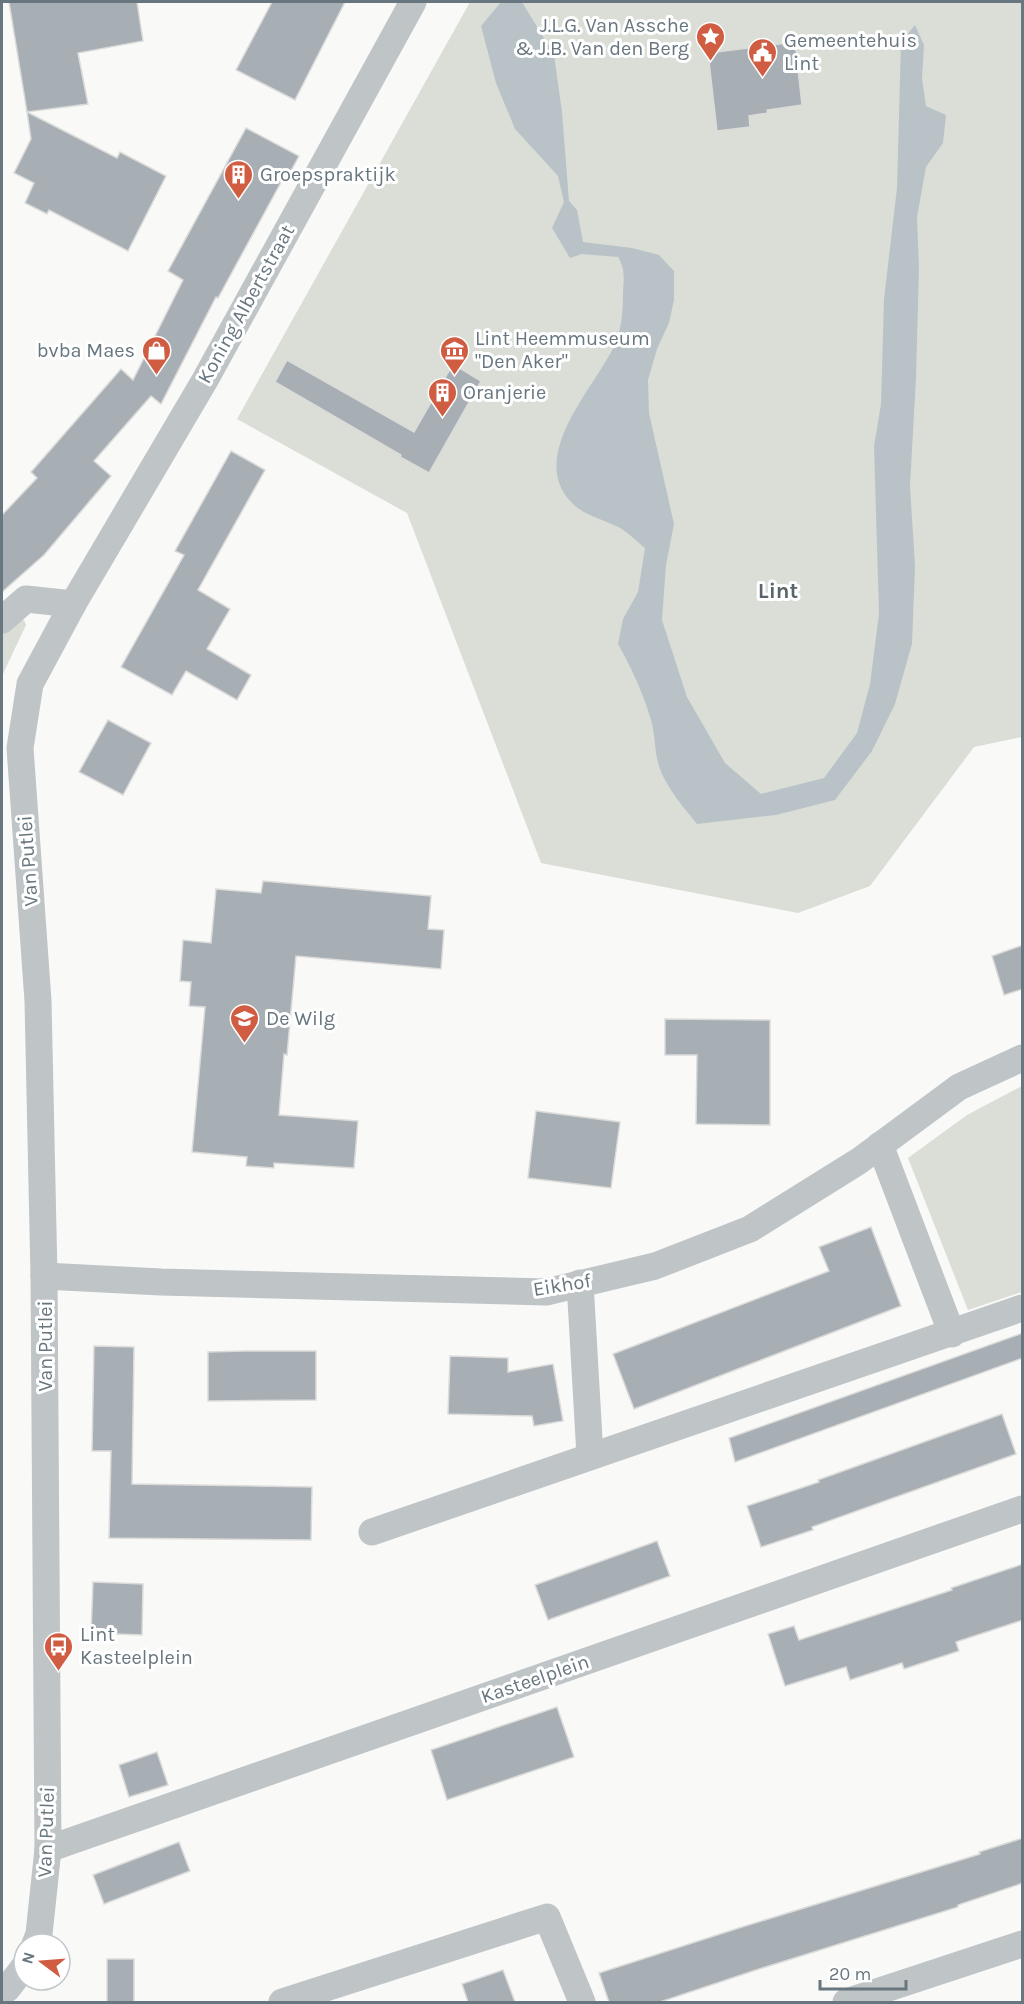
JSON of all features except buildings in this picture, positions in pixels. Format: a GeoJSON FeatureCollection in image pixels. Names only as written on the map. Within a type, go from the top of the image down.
{"type":"FeatureCollection","features":[{"type":"Feature","properties":{"kind":"street","name":"Koning Albertstraat"},"geometry":{"type":"LineString","coordinates":[[11,740],[30,684],[73,604],[205,380],[413,2]]}},
{"type":"Feature","properties":{"kind":"street"},"geometry":{"type":"LineString","coordinates":[[2,620],[26,599],[73,604]]}},
{"type":"Feature","properties":{"kind":"street","name":"Van Putlei"},"geometry":{"type":"LineString","coordinates":[[11,740],[38,1001],[44,1276],[48,1849],[39,1932]]}},
{"type":"Feature","properties":{"kind":"street","name":"Eikhof"},"geometry":{"type":"LineString","coordinates":[[44,1276],[546,1292],[655,1266],[750,1229],[859,1161],[959,1088],[1023,1058]]}},
{"type":"Feature","properties":{"kind":"street"},"geometry":{"type":"LineString","coordinates":[[880,1145],[952,1334]]}},
{"type":"Feature","properties":{"kind":"street"},"geometry":{"type":"LineString","coordinates":[[580,1283],[590,1456]]}},
{"type":"Feature","properties":{"kind":"street"},"geometry":{"type":"LineString","coordinates":[[372,1532],[1023,1308]]}},
{"type":"Feature","properties":{"kind":"street","name":"Kasteelplein"},"geometry":{"type":"LineString","coordinates":[[48,1849],[1023,1509]]}},
{"type":"Feature","properties":{"kind":"street"},"geometry":{"type":"LineString","coordinates":[[282,2002],[548,1917],[582,2002]]}},
{"type":"Feature","properties":{"kind":"street"},"geometry":{"type":"LineString","coordinates":[[846,2002],[1023,1944]]}},
{"type":"Feature","properties":{"kind":"shaded area"},"geometry":{"type":"Polygon","coordinates":[[[470,2],[1022,2],[1022,737],[974,747],[870,886],[798,913],[541,863],[407,513],[237,419],[470,2]]]}},
{"type":"Feature","properties":{"kind":"shaded area"},"geometry":{"type":"Polygon","coordinates":[[[501,2],[522,2],[554,55],[562,112],[569,201],[577,210],[583,242],[632,248],[659,255],[674,271],[674,300],[669,323],[657,349],[648,380],[649,413],[674,524],[666,565],[662,620],[687,697],[725,763],[761,794],[824,778],[857,733],[870,684],[879,614],[874,446],[881,404],[884,299],[897,188],[901,42],[915,25],[924,45],[922,79],[926,106],[946,115],[943,143],[926,167],[917,217],[919,268],[910,486],[915,566],[912,644],[895,704],[872,751],[835,800],[776,815],[697,824],[662,774],[648,710],[637,681],[618,644],[623,619],[638,592],[645,548],[620,528],[577,507],[566,496],[558,477],[557,458],[562,437],[571,417],[607,359],[618,336],[622,311],[623,270],[618,257],[582,254],[570,258],[552,228],[564,202],[558,176],[515,129],[496,83],[481,26],[501,2]]]}},
{"type":"Feature","properties":{"kind":"shaded area"},"geometry":{"type":"Polygon","coordinates":[[[19,620],[24,620],[26,625],[2,676],[2,633],[19,620]]]}},
{"type":"Feature","properties":{"kind":"shaded area"},"geometry":{"type":"Polygon","coordinates":[[[1022,1086],[1022,1292],[968,1310],[908,1158],[967,1115],[1022,1086]]]}},
{"type":"Feature","properties":{"kind":"place","name":"J.L.G. Van Assche & J.B. Van den Berg"},"geometry":{"type":"Point","coordinates":[710,62]}},
{"type":"Feature","properties":{"kind":"place","name":"Gemeentehuis Lint"},"geometry":{"type":"Point","coordinates":[763,78]}},
{"type":"Feature","properties":{"kind":"place","name":"Groepspraktijk"},"geometry":{"type":"Point","coordinates":[239,200]}},
{"type":"Feature","properties":{"kind":"place","name":"bvba Maes"},"geometry":{"type":"Point","coordinates":[156,376]}},
{"type":"Feature","properties":{"kind":"place","name":"Lint Heemmuseum \"Den Aker\""},"geometry":{"type":"Point","coordinates":[454,376]}},
{"type":"Feature","properties":{"kind":"place","name":"Oranjerie"},"geometry":{"type":"Point","coordinates":[442,418]}},
{"type":"Feature","properties":{"kind":"place","name":"De Wilg"},"geometry":{"type":"Point","coordinates":[245,1044]}},
{"type":"Feature","properties":{"kind":"place","name":"Lint Kasteelplein"},"geometry":{"type":"Point","coordinates":[59,1672]}},
{"type":"Feature","properties":{"kind":"district","name":"Lint"},"geometry":{"type":"Point","coordinates":[778,591]}}]}
